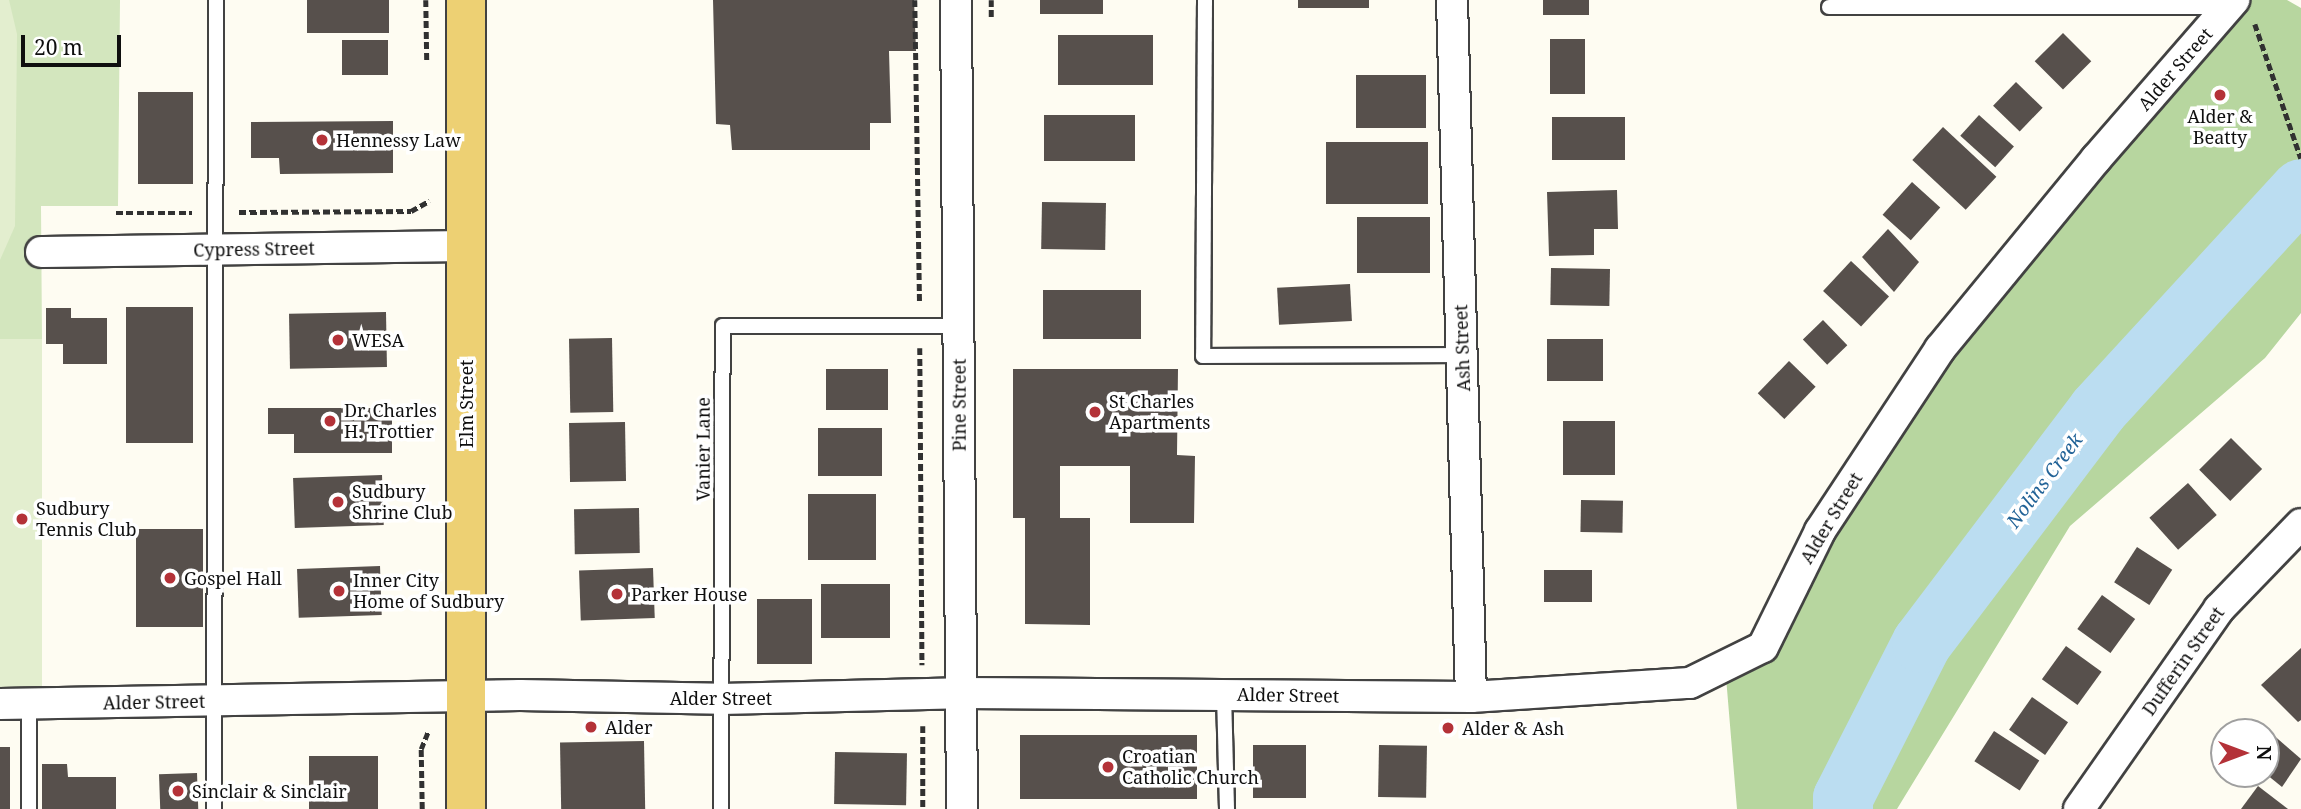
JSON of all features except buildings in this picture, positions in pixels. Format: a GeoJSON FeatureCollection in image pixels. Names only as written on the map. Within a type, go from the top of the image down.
{"type":"FeatureCollection","features":[{"type":"Feature","properties":{"kind":"main road","name":"Elm Street"},"geometry":{"type":"LineString","coordinates":[[466,0],[466,809]]}},
{"type":"Feature","properties":{"kind":"street","name":"Pine Street"},"geometry":{"type":"LineString","coordinates":[[956,0],[959,693],[962,809]]}},
{"type":"Feature","properties":{"kind":"street","name":"Ash Street"},"geometry":{"type":"LineString","coordinates":[[1452,0],[1471,697]]}},
{"type":"Feature","properties":{"kind":"street","name":"Alder Street"},"geometry":{"type":"LineString","coordinates":[[15,704],[466,698],[721,699],[959,693],[1471,697],[1690,683],[1763,647],[1820,531],[1940,349],[2096,159],[2238,6]]}},
{"type":"Feature","properties":{"kind":"street","name":"Cypress Street"},"geometry":{"type":"LineString","coordinates":[[41,252],[467,246]]}},
{"type":"Feature","properties":{"kind":"street","name":"Dufferin Street"},"geometry":{"type":"LineString","coordinates":[[2079,809],[2219,609],[2301,524]]}},
{"type":"Feature","properties":{"kind":"lane"},"geometry":{"type":"LineString","coordinates":[[214,809],[216,0]]}},
{"type":"Feature","properties":{"kind":"lane"},"geometry":{"type":"LineString","coordinates":[[1205,0],[1203,356],[1462,355]]}},
{"type":"Feature","properties":{"kind":"lane"},"geometry":{"type":"LineString","coordinates":[[1829,7],[2238,6]]}},
{"type":"Feature","properties":{"kind":"lane","name":"Vanier Lane"},"geometry":{"type":"LineString","coordinates":[[721,809],[723,326],[959,327]]}},
{"type":"Feature","properties":{"kind":"lane"},"geometry":{"type":"LineString","coordinates":[[1224,694],[1227,809]]}},
{"type":"Feature","properties":{"kind":"lane"},"geometry":{"type":"LineString","coordinates":[[15,704],[29,809]]}},
{"type":"Feature","properties":{"kind":"path"},"geometry":{"type":"LineString","coordinates":[[915,0],[923,809]]}},
{"type":"Feature","properties":{"kind":"path"},"geometry":{"type":"LineString","coordinates":[[2238,6],[2287,113],[2301,158]]}},
{"type":"Feature","properties":{"kind":"path"},"geometry":{"type":"LineString","coordinates":[[116,213],[411,211],[429,201]]}},
{"type":"Feature","properties":{"kind":"green space"},"geometry":{"type":"Polygon","coordinates":[[[0,0],[120,0],[118,206],[41,206],[42,339],[0,339],[0,0]]]}},
{"type":"Feature","properties":{"kind":"green space"},"geometry":{"type":"Polygon","coordinates":[[[0,0],[9,0],[17,34],[15,226],[0,260],[0,0]]]}},
{"type":"Feature","properties":{"kind":"green space"},"geometry":{"type":"Polygon","coordinates":[[[2238,0],[2287,0],[2301,8],[2301,313],[2265,358],[2070,526],[1897,809],[1737,809],[1726,677],[1940,352],[2238,0]]]}},
{"type":"Feature","properties":{"kind":"green space","name":"Sudbury Tennis Club"},"geometry":{"type":"Polygon","coordinates":[[[0,339],[42,339],[42,699],[0,699],[0,339]]]}},
{"type":"Feature","properties":{"kind":"waterway","name":"Nolins Creek"},"geometry":{"type":"LineString","coordinates":[[1843,809],[1843,798],[1922,643],[2098,410],[2301,189]]}},
{"type":"Feature","properties":{"kind":"place","name":"Alder & Beatty"},"geometry":{"type":"Point","coordinates":[2220,95]}},
{"type":"Feature","properties":{"kind":"place","name":"Hennessy Law"},"geometry":{"type":"Point","coordinates":[322,140]}},
{"type":"Feature","properties":{"kind":"place","name":"WESA"},"geometry":{"type":"Point","coordinates":[338,340]}},
{"type":"Feature","properties":{"kind":"place","name":"St Charles Apartments"},"geometry":{"type":"Point","coordinates":[1095,412]}},
{"type":"Feature","properties":{"kind":"place","name":"Dr. Charles H. Trottier"},"geometry":{"type":"Point","coordinates":[330,421]}},
{"type":"Feature","properties":{"kind":"place","name":"Sudbury Shrine Club"},"geometry":{"type":"Point","coordinates":[338,502]}},
{"type":"Feature","properties":{"kind":"place","name":"Sudbury Tennis Club"},"geometry":{"type":"Point","coordinates":[22,519]}},
{"type":"Feature","properties":{"kind":"place","name":"Gospel Hall"},"geometry":{"type":"Point","coordinates":[170,578]}},
{"type":"Feature","properties":{"kind":"place","name":"Inner City Home of Sudbury"},"geometry":{"type":"Point","coordinates":[339,591]}},
{"type":"Feature","properties":{"kind":"place","name":"Parker House"},"geometry":{"type":"Point","coordinates":[617,594]}},
{"type":"Feature","properties":{"kind":"place","name":"Alder"},"geometry":{"type":"Point","coordinates":[591,727]}},
{"type":"Feature","properties":{"kind":"place","name":"Alder & Ash"},"geometry":{"type":"Point","coordinates":[1448,728]}},
{"type":"Feature","properties":{"kind":"place","name":"Croatian Catholic Church"},"geometry":{"type":"Point","coordinates":[1108,767]}},
{"type":"Feature","properties":{"kind":"place","name":"Sinclair & Sinclair"},"geometry":{"type":"Point","coordinates":[178,791]}}]}
